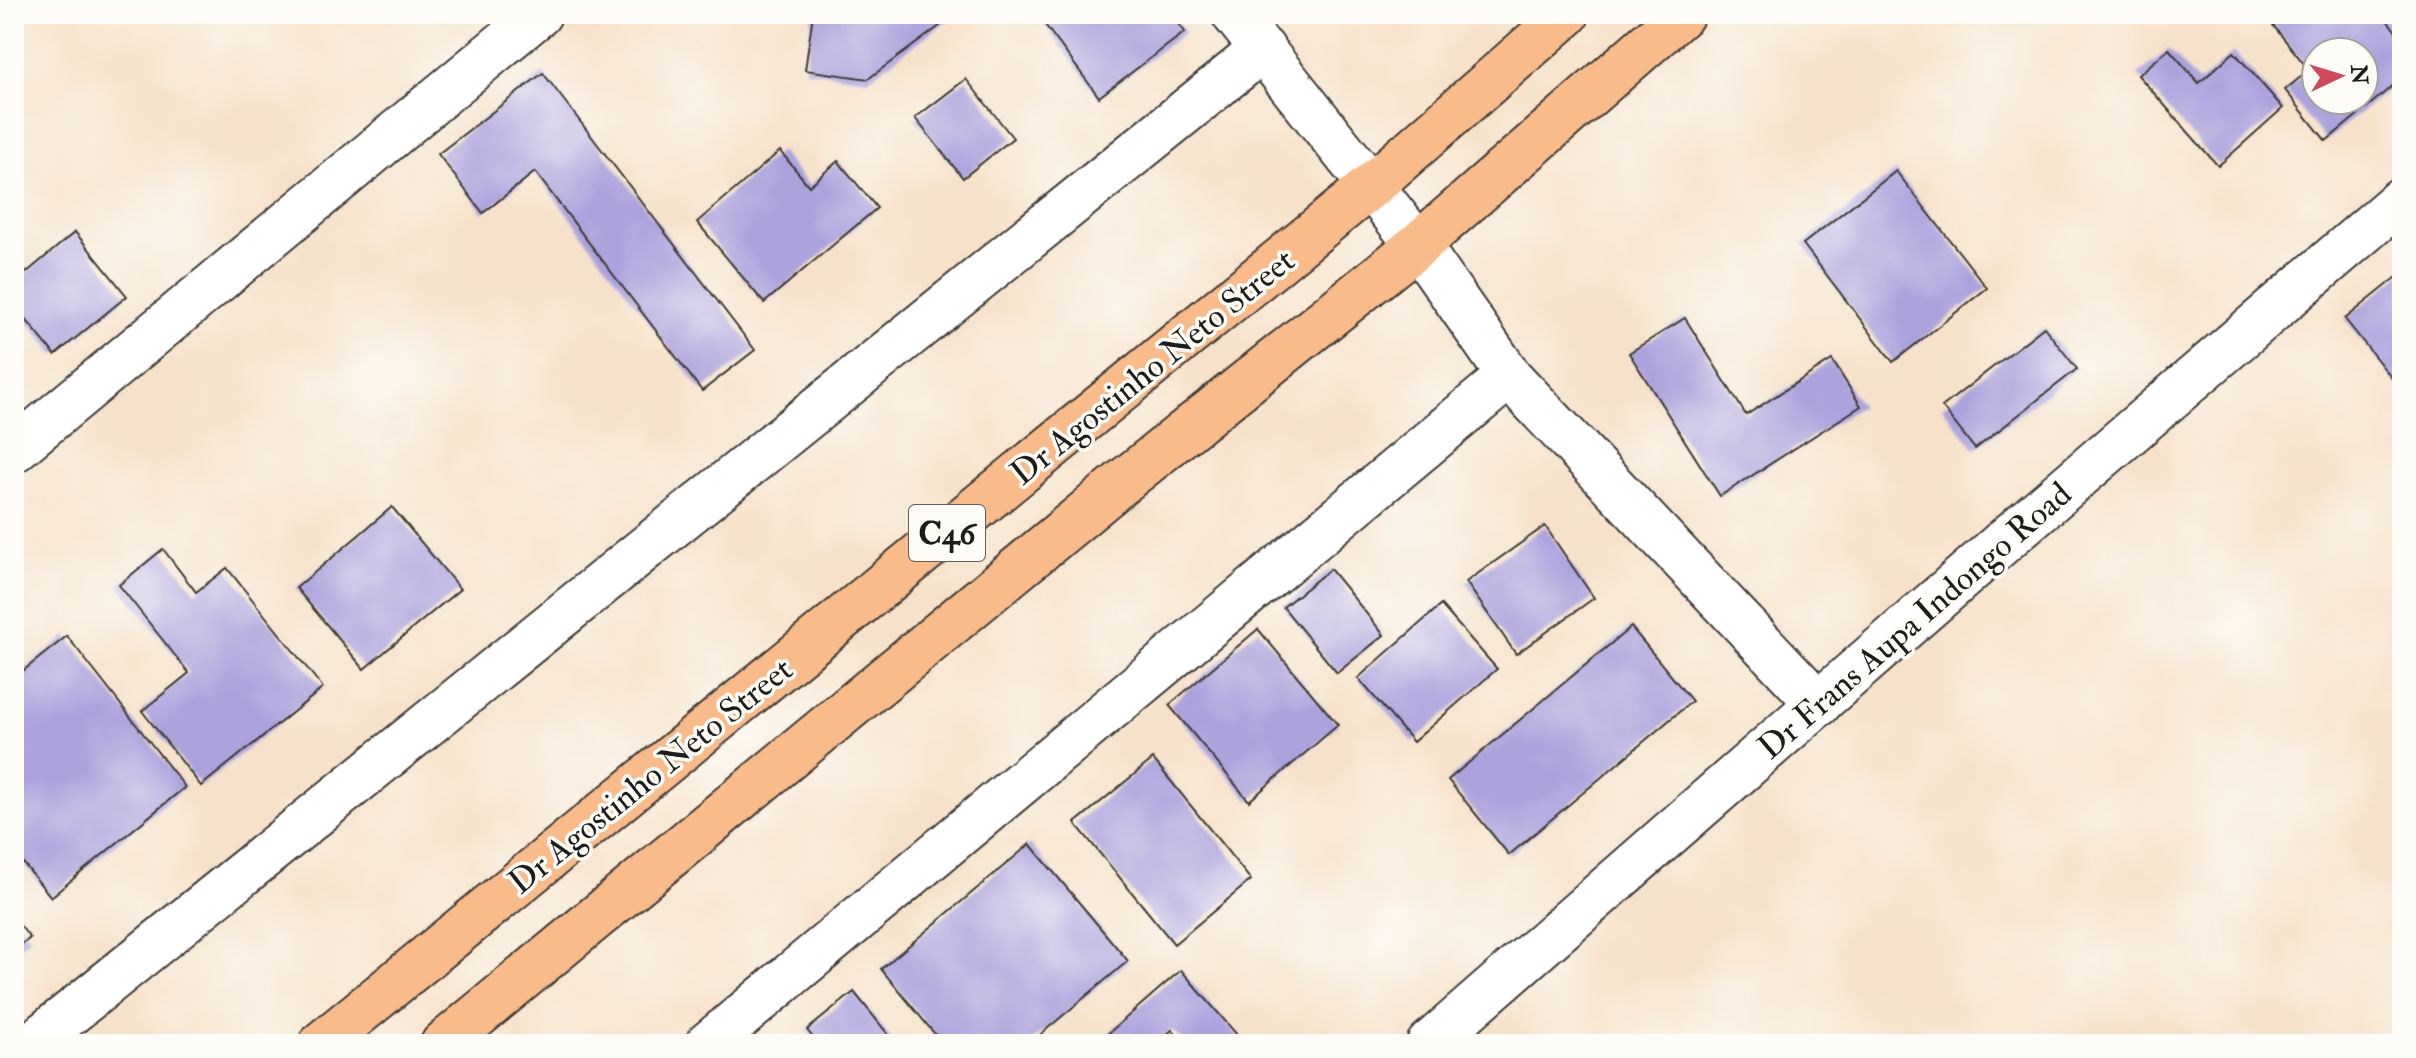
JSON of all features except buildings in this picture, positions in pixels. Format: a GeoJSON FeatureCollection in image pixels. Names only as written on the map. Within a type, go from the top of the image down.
{"type":"FeatureCollection","features":[{"type":"Feature","properties":{"kind":"main road","name":"Dr Agostinho Neto Street"},"geometry":{"type":"LineString","coordinates":[[321,1044],[1372,185],[1567,14]]}},
{"type":"Feature","properties":{"kind":"main road","name":"C46"},"geometry":{"type":"LineString","coordinates":[[443,1044],[1120,484],[1418,245],[1682,14]]}},
{"type":"Feature","properties":{"kind":"street"},"geometry":{"type":"LineString","coordinates":[[14,450],[539,14]]}},
{"type":"Feature","properties":{"kind":"street"},"geometry":{"type":"LineString","coordinates":[[1234,14],[1418,245],[1509,376],[1819,704]]}},
{"type":"Feature","properties":{"kind":"street"},"geometry":{"type":"LineString","coordinates":[[32,1044],[1263,49]]}},
{"type":"Feature","properties":{"kind":"street","name":"Dr Frans Aupa Indongo Road"},"geometry":{"type":"LineString","coordinates":[[1429,1044],[2012,534],[2402,199]]}},
{"type":"Feature","properties":{"kind":"street"},"geometry":{"type":"LineString","coordinates":[[708,1044],[1509,376]]}}]}
